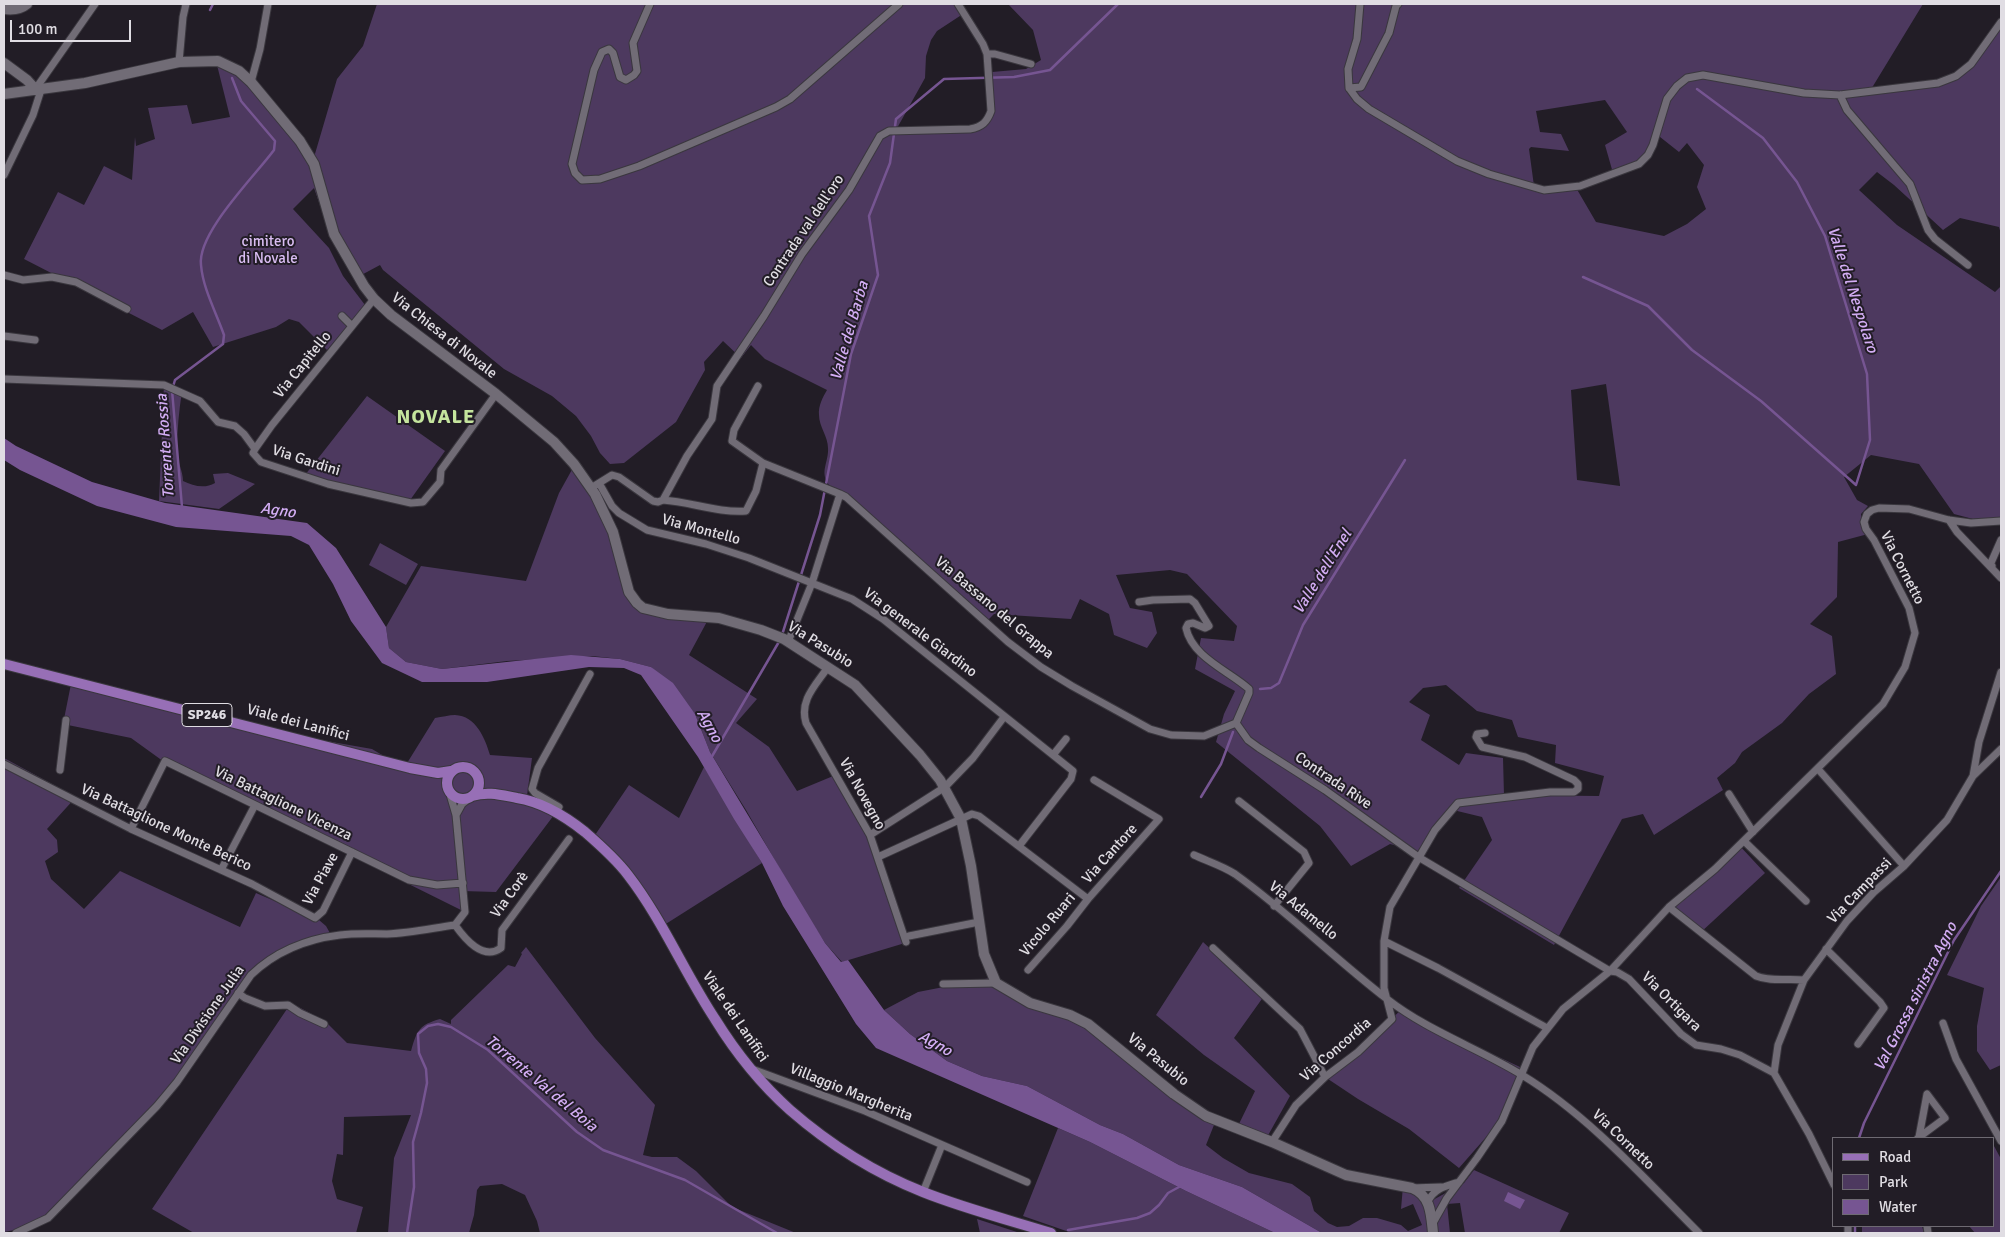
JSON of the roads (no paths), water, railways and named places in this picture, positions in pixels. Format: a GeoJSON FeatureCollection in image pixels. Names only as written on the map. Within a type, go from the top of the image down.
{"type":"FeatureCollection","features":[{"type":"Feature","properties":{"kind":"main road"},"geometry":{"type":"LineString","coordinates":[[4,9],[23,8],[27,4]]}},
{"type":"Feature","properties":{"kind":"main road","name":"Via Chiesa di Novale"},"geometry":{"type":"LineString","coordinates":[[4,94],[85,83],[179,62],[218,62],[238,71],[251,82],[300,141],[314,164],[334,234],[364,286],[374,299],[406,327],[496,394],[554,442],[595,485]]}},
{"type":"Feature","properties":{"kind":"main road"},"geometry":{"type":"LineString","coordinates":[[4,63],[37,90]]}},
{"type":"Feature","properties":{"kind":"main road","name":"Via Pasubio"},"geometry":{"type":"LineString","coordinates":[[595,485],[613,532],[629,592],[636,604],[651,611],[719,618],[782,639],[855,685],[920,755],[945,787],[961,818],[971,866],[984,954],[996,982],[1030,1003],[1070,1015],[1088,1024],[1174,1094],[1206,1116],[1272,1142],[1346,1175],[1412,1188],[1421,1192],[1428,1201]]}},
{"type":"Feature","properties":{"kind":"main road","name":"Viale dei Lanifici"},"geometry":{"type":"LineString","coordinates":[[4,664],[410,768],[438,773],[451,771],[459,766],[468,767],[473,769],[485,784],[536,802],[556,812],[596,842],[627,873],[645,898],[714,1018],[748,1067],[813,1129],[840,1148],[879,1171],[924,1192],[1051,1233]]}},
{"type":"Feature","properties":{"kind":"main road","name":"Viale dei Lanifici"},"geometry":{"type":"LineString","coordinates":[[410,768],[440,780],[460,799],[486,792],[522,798]]}},
{"type":"Feature","properties":{"kind":"main road"},"geometry":{"type":"LineString","coordinates":[[448,788],[447,780],[451,771]]}},
{"type":"Feature","properties":{"kind":"main road"},"geometry":{"type":"LineString","coordinates":[[471,797],[479,788],[479,777]]}},
{"type":"Feature","properties":{"kind":"main road"},"geometry":{"type":"LineString","coordinates":[[1428,1201],[1432,1229]]}},
{"type":"Feature","properties":{"kind":"street"},"geometry":{"type":"LineString","coordinates":[[4,175],[29,124],[39,84],[95,4]]}},
{"type":"Feature","properties":{"kind":"street"},"geometry":{"type":"LineString","coordinates":[[179,62],[186,4]]}},
{"type":"Feature","properties":{"kind":"street"},"geometry":{"type":"LineString","coordinates":[[251,82],[260,49],[268,4]]}},
{"type":"Feature","properties":{"kind":"street"},"geometry":{"type":"LineString","coordinates":[[650,4],[633,42],[637,71],[634,75],[626,80],[620,77],[614,53],[609,49],[602,52],[594,70],[572,164],[574,173],[582,180],[600,179],[639,166],[776,107],[790,99],[899,4]]}},
{"type":"Feature","properties":{"kind":"street","name":"Contrada val dell'oro"},"geometry":{"type":"LineString","coordinates":[[663,500],[687,456],[712,419],[718,386],[802,254],[849,190],[880,136],[889,131],[899,130],[946,131],[981,127],[988,119],[991,110],[987,54],[983,44],[958,4]]}},
{"type":"Feature","properties":{"kind":"street"},"geometry":{"type":"LineString","coordinates":[[1360,4],[1357,39],[1348,69],[1349,88],[1357,99],[1369,109],[1457,161],[1489,174],[1544,190],[1580,186],[1639,164],[1648,155],[1653,145],[1667,99],[1676,86],[1687,78],[1703,75],[1753,86],[1804,93],[1840,95],[1938,83],[1956,76],[1970,64],[2001,22]]}},
{"type":"Feature","properties":{"kind":"street"},"geometry":{"type":"LineString","coordinates":[[1349,88],[1361,87],[1390,33],[1398,4]]}},
{"type":"Feature","properties":{"kind":"street"},"geometry":{"type":"LineString","coordinates":[[987,54],[995,54],[1031,64]]}},
{"type":"Feature","properties":{"kind":"street"},"geometry":{"type":"LineString","coordinates":[[1840,95],[1847,110],[1910,184],[1928,230],[1935,239],[1968,265]]}},
{"type":"Feature","properties":{"kind":"street"},"geometry":{"type":"LineString","coordinates":[[4,275],[24,280],[52,277],[76,282],[127,309]]}},
{"type":"Feature","properties":{"kind":"street","name":"Via Capitello"},"geometry":{"type":"LineString","coordinates":[[255,449],[272,425],[374,299]]}},
{"type":"Feature","properties":{"kind":"street"},"geometry":{"type":"LineString","coordinates":[[342,316],[352,326]]}},
{"type":"Feature","properties":{"kind":"street"},"geometry":{"type":"LineString","coordinates":[[4,336],[35,340]]}},
{"type":"Feature","properties":{"kind":"street","name":"Via Gardini"},"geometry":{"type":"LineString","coordinates":[[4,379],[164,385],[180,391],[205,405],[218,422],[234,426],[244,434],[255,449],[253,453],[261,462],[337,486],[411,503],[423,502],[440,482],[441,470],[496,394]]}},
{"type":"Feature","properties":{"kind":"street","name":"Via Bassano del Grappa"},"geometry":{"type":"LineString","coordinates":[[758,386],[734,430],[732,441],[763,463],[846,497],[1008,642],[1041,667],[1150,729],[1171,734],[1204,736],[1236,723]]}},
{"type":"Feature","properties":{"kind":"street"},"geometry":{"type":"LineString","coordinates":[[595,485],[612,475],[619,477],[652,501],[677,501],[730,512],[746,510],[756,491],[763,463]]}},
{"type":"Feature","properties":{"kind":"street","name":"Via Montello"},"geometry":{"type":"LineString","coordinates":[[595,485],[619,513],[647,530],[706,544],[809,582]]}},
{"type":"Feature","properties":{"kind":"street"},"geometry":{"type":"LineString","coordinates":[[782,639],[809,582],[840,494]]}},
{"type":"Feature","properties":{"kind":"street","name":"Via Cornetto"},"geometry":{"type":"LineString","coordinates":[[1432,1229],[1442,1206],[1502,1121],[1533,1047],[1563,1009],[1610,971],[1669,907],[1715,868],[1818,769],[1883,704],[1905,668],[1915,633],[1909,608],[1874,540],[1866,529],[1864,522],[1867,514],[1879,508],[1909,509],[1949,520],[1971,523],[2001,521]]}},
{"type":"Feature","properties":{"kind":"street"},"geometry":{"type":"LineString","coordinates":[[1949,520],[1957,532],[2001,578]]}},
{"type":"Feature","properties":{"kind":"street"},"geometry":{"type":"LineString","coordinates":[[1990,565],[2001,540]]}},
{"type":"Feature","properties":{"kind":"street"},"geometry":{"type":"LineString","coordinates":[[1990,565],[2001,570]]}},
{"type":"Feature","properties":{"kind":"street","name":"Via generale Giardino"},"geometry":{"type":"LineString","coordinates":[[809,582],[852,599],[883,619],[995,707],[1004,717]]}},
{"type":"Feature","properties":{"kind":"street"},"geometry":{"type":"LineString","coordinates":[[1139,602],[1185,598],[1194,602],[1209,626],[1205,628],[1193,623],[1188,624],[1186,628],[1188,636],[1208,658],[1249,689],[1250,693],[1236,723]]}},
{"type":"Feature","properties":{"kind":"street","name":"Via Novegno"},"geometry":{"type":"LineString","coordinates":[[828,667],[804,704],[806,723],[843,791],[870,835],[908,939],[979,922]]}},
{"type":"Feature","properties":{"kind":"street"},"geometry":{"type":"LineString","coordinates":[[1973,776],[1979,742],[2001,672]]}},
{"type":"Feature","properties":{"kind":"street"},"geometry":{"type":"LineString","coordinates":[[556,812],[559,807],[535,793],[532,789],[538,768],[590,674]]}},
{"type":"Feature","properties":{"kind":"street"},"geometry":{"type":"LineString","coordinates":[[870,835],[945,787],[973,758],[1004,717],[1073,771],[1070,779],[1019,846]]}},
{"type":"Feature","properties":{"kind":"street"},"geometry":{"type":"LineString","coordinates":[[60,770],[66,720]]}},
{"type":"Feature","properties":{"kind":"street","name":"Contrada Rive"},"geometry":{"type":"LineString","coordinates":[[1236,723],[1248,740],[1325,790],[1420,858]]}},
{"type":"Feature","properties":{"kind":"street","name":"Via Concordia"},"geometry":{"type":"LineString","coordinates":[[1272,1142],[1296,1105],[1324,1077],[1358,1052],[1392,1018],[1384,988],[1384,941],[1390,908],[1435,830],[1458,802],[1550,792],[1574,792],[1578,789],[1578,784],[1574,780],[1525,757],[1482,747],[1475,734],[1485,733]]}},
{"type":"Feature","properties":{"kind":"street"},"geometry":{"type":"LineString","coordinates":[[1053,755],[1066,739]]}},
{"type":"Feature","properties":{"kind":"street","name":"Via Campassi"},"geometry":{"type":"LineString","coordinates":[[1774,1073],[1778,1045],[1804,980],[1854,914],[1874,892],[1904,866],[1946,820],[1973,776],[2001,749]]}},
{"type":"Feature","properties":{"kind":"street","name":"Via Battaglione Vicenza"},"geometry":{"type":"LineString","coordinates":[[131,830],[164,761],[409,880],[437,885],[463,883]]}},
{"type":"Feature","properties":{"kind":"street","name":"Via Battaglione Monte Berico"},"geometry":{"type":"LineString","coordinates":[[4,764],[131,830],[252,884],[315,918]]}},
{"type":"Feature","properties":{"kind":"street"},"geometry":{"type":"LineString","coordinates":[[1818,769],[1904,866]]}},
{"type":"Feature","properties":{"kind":"street","name":"Via Cantore"},"geometry":{"type":"LineString","coordinates":[[961,818],[972,814],[979,816],[1088,899],[1159,819],[1094,780]]}},
{"type":"Feature","properties":{"kind":"street"},"geometry":{"type":"LineString","coordinates":[[448,788],[456,815],[465,912],[455,924]]}},
{"type":"Feature","properties":{"kind":"street"},"geometry":{"type":"LineString","coordinates":[[1728,794],[1753,832]]}},
{"type":"Feature","properties":{"kind":"street"},"geometry":{"type":"LineString","coordinates":[[456,815],[462,804],[471,797]]}},
{"type":"Feature","properties":{"kind":"street"},"geometry":{"type":"LineString","coordinates":[[1239,801],[1304,852],[1309,863],[1274,906]]}},
{"type":"Feature","properties":{"kind":"street"},"geometry":{"type":"LineString","coordinates":[[221,870],[255,805]]}},
{"type":"Feature","properties":{"kind":"street"},"geometry":{"type":"LineString","coordinates":[[878,857],[961,818]]}},
{"type":"Feature","properties":{"kind":"street","name":"Via Corè"},"geometry":{"type":"LineString","coordinates":[[455,924],[471,944],[484,952],[495,952],[501,948],[502,930],[569,839]]}},
{"type":"Feature","properties":{"kind":"street"},"geometry":{"type":"LineString","coordinates":[[1744,841],[1806,901]]}},
{"type":"Feature","properties":{"kind":"street","name":"Via Piave"},"geometry":{"type":"LineString","coordinates":[[315,918],[323,911],[352,852]]}},
{"type":"Feature","properties":{"kind":"street","name":"Via Adamello"},"geometry":{"type":"LineString","coordinates":[[1194,854],[1233,873],[1388,1000]]}},
{"type":"Feature","properties":{"kind":"street","name":"Via Ortigara"},"geometry":{"type":"LineString","coordinates":[[1420,858],[1610,971],[1617,972],[1629,980],[1696,1046],[1721,1049],[1740,1055],[1774,1073]]}},
{"type":"Feature","properties":{"kind":"street","name":"Vicolo Ruari"},"geometry":{"type":"LineString","coordinates":[[1028,970],[1088,899]]}},
{"type":"Feature","properties":{"kind":"street"},"geometry":{"type":"LineString","coordinates":[[1669,907],[1756,976],[1764,980],[1790,978],[1804,980]]}},
{"type":"Feature","properties":{"kind":"street","name":"Via Divisione Julia"},"geometry":{"type":"LineString","coordinates":[[16,1233],[48,1218],[157,1106],[177,1082],[251,975],[262,965],[290,948],[310,941],[340,935],[388,934],[455,924]]}},
{"type":"Feature","properties":{"kind":"street"},"geometry":{"type":"LineString","coordinates":[[1384,941],[1438,968],[1547,1028]]}},
{"type":"Feature","properties":{"kind":"street"},"geometry":{"type":"LineString","coordinates":[[1213,948],[1300,1029],[1324,1077]]}},
{"type":"Feature","properties":{"kind":"street"},"geometry":{"type":"LineString","coordinates":[[1826,949],[1884,1006],[1884,1010],[1858,1044]]}},
{"type":"Feature","properties":{"kind":"street"},"geometry":{"type":"LineString","coordinates":[[943,984],[996,982]]}},
{"type":"Feature","properties":{"kind":"street"},"geometry":{"type":"LineString","coordinates":[[238,993],[265,1006],[288,1005],[324,1024]]}},
{"type":"Feature","properties":{"kind":"street","name":"Via Cornetto"},"geometry":{"type":"LineString","coordinates":[[1388,1000],[1422,1023],[1521,1074],[1567,1106],[1700,1233]]}},
{"type":"Feature","properties":{"kind":"street"},"geometry":{"type":"LineString","coordinates":[[1943,1024],[1956,1059],[2001,1141]]}},
{"type":"Feature","properties":{"kind":"street","name":"Villaggio Margherita"},"geometry":{"type":"LineString","coordinates":[[748,1067],[865,1111],[1027,1182]]}},
{"type":"Feature","properties":{"kind":"street"},"geometry":{"type":"LineString","coordinates":[[1774,1073],[1809,1134],[1832,1181]]}},
{"type":"Feature","properties":{"kind":"street"},"geometry":{"type":"LineString","coordinates":[[1919,1137],[1927,1094],[1945,1118],[1920,1137]]}},
{"type":"Feature","properties":{"kind":"street"},"geometry":{"type":"LineString","coordinates":[[924,1192],[942,1145]]}},
{"type":"Feature","properties":{"kind":"street"},"geometry":{"type":"LineString","coordinates":[[1412,1188],[1441,1187],[1459,1182]]}},
{"type":"Feature","properties":{"kind":"street"},"geometry":{"type":"LineString","coordinates":[[1428,1201],[1432,1194],[1441,1187]]}},
{"type":"Feature","properties":{"kind":"water"},"geometry":{"type":"Polygon","coordinates":[[[4,438],[16,446],[92,482],[165,503],[307,523],[336,548],[386,627],[389,648],[406,662],[442,669],[571,655],[620,659],[651,667],[673,683],[695,714],[710,752],[825,943],[841,962],[848,960],[884,1010],[910,1034],[947,1061],[982,1076],[1027,1086],[1100,1125],[1123,1134],[1179,1165],[1242,1187],[1322,1233],[1275,1233],[1186,1191],[1090,1142],[876,1048],[856,1024],[783,906],[762,863],[698,757],[641,675],[624,668],[589,667],[487,682],[422,682],[382,663],[351,621],[333,584],[309,545],[291,536],[176,527],[97,506],[20,470],[4,460],[4,438]]]}},
{"type":"Feature","properties":{"kind":"water"},"geometry":{"type":"Polygon","coordinates":[[[1508,1192],[1525,1200],[1520,1209],[1504,1201],[1508,1192]]]}},
{"type":"Feature","properties":{"kind":"waterway","name":"Torrente Rossia"},"geometry":{"type":"LineString","coordinates":[[210,10],[213,4]]}},
{"type":"Feature","properties":{"kind":"waterway","name":"Valle del Barba"},"geometry":{"type":"LineString","coordinates":[[782,635],[820,515],[851,354],[878,275],[869,216],[890,163],[896,119],[944,79],[1014,77],[1050,70],[1118,4]]}},
{"type":"Feature","properties":{"kind":"waterway","name":"Torrente Rossia"},"geometry":{"type":"LineString","coordinates":[[182,507],[172,390],[175,380],[223,344],[224,335],[204,283],[201,265],[202,252],[217,221],[274,150],[275,141],[241,101],[232,78]]}},
{"type":"Feature","properties":{"kind":"waterway","name":"Valle del Nespolaro"},"geometry":{"type":"LineString","coordinates":[[1583,277],[1648,306],[1692,350],[1761,401],[1856,485],[1870,440],[1867,374],[1825,236],[1797,182],[1763,138],[1697,89]]}},
{"type":"Feature","properties":{"kind":"waterway","name":"Valle dell'Enel"},"geometry":{"type":"LineString","coordinates":[[1260,689],[1271,688],[1279,683],[1303,625],[1405,460]]}},
{"type":"Feature","properties":{"kind":"waterway","name":"Valle del Barba"},"geometry":{"type":"LineString","coordinates":[[711,758],[780,640]]}},
{"type":"Feature","properties":{"kind":"waterway","name":"Valle dell'Enel"},"geometry":{"type":"LineString","coordinates":[[1201,797],[1221,764],[1233,732]]}},
{"type":"Feature","properties":{"kind":"waterway","name":"Val Grossa sinistra Agno"},"geometry":{"type":"LineString","coordinates":[[1859,1137],[1864,1123],[1954,940],[2001,871]]}},
{"type":"Feature","properties":{"kind":"waterway","name":"Torrente Val del Boia"},"geometry":{"type":"LineString","coordinates":[[407,1233],[414,1187],[413,1142],[427,1083],[426,1069],[419,1053],[418,1034],[428,1026],[438,1024],[451,1027],[488,1050],[577,1132],[603,1150],[685,1180],[777,1233]]}},
{"type":"Feature","properties":{"kind":"waterway","name":"Torrente Val del Boia"},"geometry":{"type":"LineString","coordinates":[[1068,1230],[1137,1218],[1150,1213],[1168,1193],[1179,1187]]}},
{"type":"Feature","properties":{"kind":"waterway","name":"Val Grossa sinistra Agno"},"geometry":{"type":"LineString","coordinates":[[1855,1227],[1855,1233]]}},
{"type":"Feature","properties":{"kind":"district","name":"NOVALE"},"geometry":{"type":"Point","coordinates":[436,418]}},
{"type":"Feature","properties":{"kind":"park label","name":"cimitero di Novale"},"geometry":{"type":"Point","coordinates":[268,250]}},
{"type":"Feature","properties":{"kind":"water label","name":"Agno"},"geometry":{"type":"Point","coordinates":[278,511]}},
{"type":"Feature","properties":{"kind":"water label","name":"Agno"},"geometry":{"type":"Point","coordinates":[709,726]}},
{"type":"Feature","properties":{"kind":"water label","name":"Agno"},"geometry":{"type":"Point","coordinates":[935,1044]}}]}
